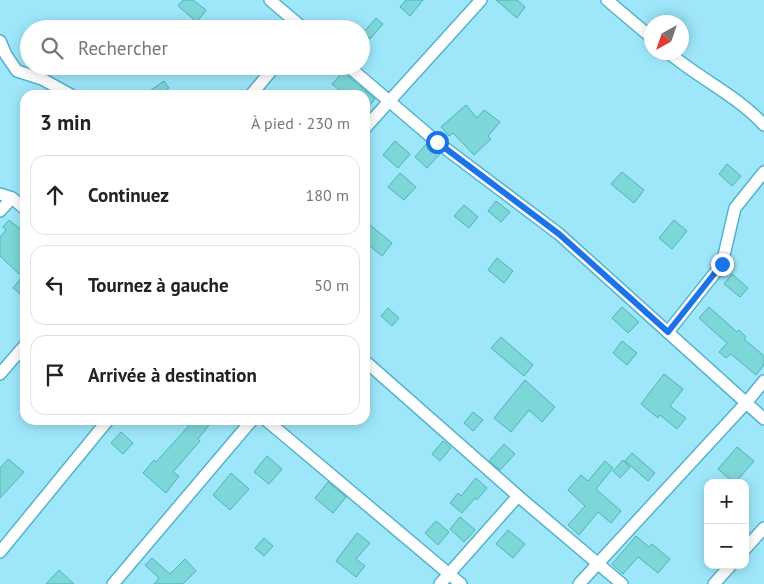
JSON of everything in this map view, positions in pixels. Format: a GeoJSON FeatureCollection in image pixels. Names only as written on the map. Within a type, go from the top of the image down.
{"type":"FeatureCollection","features":[{"type":"Feature","properties":{"kind":"street"},"geometry":{"type":"LineString","coordinates":[[270,0],[293,20]]}},
{"type":"Feature","properties":{"kind":"street"},"geometry":{"type":"LineString","coordinates":[[370,123],[481,0]]}},
{"type":"Feature","properties":{"kind":"street"},"geometry":{"type":"LineString","coordinates":[[607,0],[644,31]]}},
{"type":"Feature","properties":{"kind":"street"},"geometry":{"type":"LineString","coordinates":[[0,41],[6,55],[17,71],[20,72]]}},
{"type":"Feature","properties":{"kind":"street"},"geometry":{"type":"LineString","coordinates":[[677,60],[753,113],[764,125]]}},
{"type":"Feature","properties":{"kind":"street"},"geometry":{"type":"LineString","coordinates":[[31,75],[42,78],[62,90]]}},
{"type":"Feature","properties":{"kind":"street"},"geometry":{"type":"LineString","coordinates":[[255,90],[268,75]]}},
{"type":"Feature","properties":{"kind":"street"},"geometry":{"type":"LineString","coordinates":[[358,75],[437,142],[559,234],[764,419]]}},
{"type":"Feature","properties":{"kind":"street"},"geometry":{"type":"LineString","coordinates":[[668,332],[722,264],[735,208],[764,172]]}},
{"type":"Feature","properties":{"kind":"street"},"geometry":{"type":"LineString","coordinates":[[0,194],[12,198],[20,205]]}},
{"type":"Feature","properties":{"kind":"street"},"geometry":{"type":"LineString","coordinates":[[0,211],[12,198]]}},
{"type":"Feature","properties":{"kind":"street"},"geometry":{"type":"LineString","coordinates":[[0,374],[20,351]]}},
{"type":"Feature","properties":{"kind":"street"},"geometry":{"type":"LineString","coordinates":[[370,365],[518,496],[622,584]]}},
{"type":"Feature","properties":{"kind":"street"},"geometry":{"type":"LineString","coordinates":[[579,584],[597,562],[746,403],[764,381]]}},
{"type":"Feature","properties":{"kind":"street"},"geometry":{"type":"LineString","coordinates":[[0,552],[104,425]]}},
{"type":"Feature","properties":{"kind":"street"},"geometry":{"type":"LineString","coordinates":[[113,584],[248,425]]}},
{"type":"Feature","properties":{"kind":"street"},"geometry":{"type":"LineString","coordinates":[[272,425],[461,584]]}},
{"type":"Feature","properties":{"kind":"street"},"geometry":{"type":"LineString","coordinates":[[440,584],[518,496]]}},
{"type":"Feature","properties":{"kind":"street"},"geometry":{"type":"LineString","coordinates":[[749,545],[764,528]]}},
{"type":"Feature","properties":{"kind":"street"},"geometry":{"type":"LineString","coordinates":[[714,584],[727,569]]}},
{"type":"Feature","properties":{"kind":"building"},"geometry":{"type":"Polygon","coordinates":[[[183,0],[193,0],[206,10],[198,20],[195,20],[178,6],[183,0]]]}},
{"type":"Feature","properties":{"kind":"building"},"geometry":{"type":"Polygon","coordinates":[[[406,0],[423,0],[410,16],[400,7],[406,0]]]}},
{"type":"Feature","properties":{"kind":"building"},"geometry":{"type":"Polygon","coordinates":[[[496,0],[517,0],[525,7],[517,18],[496,0]]]}},
{"type":"Feature","properties":{"kind":"building"},"geometry":{"type":"Polygon","coordinates":[[[376,18],[383,24],[370,39],[370,25],[376,18]]]}},
{"type":"Feature","properties":{"kind":"building"},"geometry":{"type":"Polygon","coordinates":[[[340,75],[347,75],[364,90],[339,90],[332,84],[340,75]]]}},
{"type":"Feature","properties":{"kind":"building"},"geometry":{"type":"Polygon","coordinates":[[[164,81],[169,88],[166,90],[151,90],[164,81]]]}},
{"type":"Feature","properties":{"kind":"building"},"geometry":{"type":"Polygon","coordinates":[[[370,95],[375,99],[370,104],[370,95]]]}},
{"type":"Feature","properties":{"kind":"building"},"geometry":{"type":"Polygon","coordinates":[[[466,105],[477,118],[484,110],[500,122],[488,136],[491,139],[474,155],[453,133],[449,136],[441,127],[466,105]]]}},
{"type":"Feature","properties":{"kind":"building"},"geometry":{"type":"Polygon","coordinates":[[[395,141],[410,154],[398,168],[383,155],[395,141]]]}},
{"type":"Feature","properties":{"kind":"building"},"geometry":{"type":"Polygon","coordinates":[[[427,143],[440,154],[427,168],[415,157],[427,143]]]}},
{"type":"Feature","properties":{"kind":"building"},"geometry":{"type":"Polygon","coordinates":[[[727,164],[741,176],[732,186],[719,174],[727,164]]]}},
{"type":"Feature","properties":{"kind":"building"},"geometry":{"type":"Polygon","coordinates":[[[622,172],[644,190],[634,203],[611,184],[622,172]]]}},
{"type":"Feature","properties":{"kind":"building"},"geometry":{"type":"Polygon","coordinates":[[[400,173],[416,187],[404,200],[388,187],[400,173]]]}},
{"type":"Feature","properties":{"kind":"building"},"geometry":{"type":"Polygon","coordinates":[[[496,201],[510,212],[501,222],[488,211],[496,201]]]}},
{"type":"Feature","properties":{"kind":"building"},"geometry":{"type":"Polygon","coordinates":[[[464,205],[478,217],[469,228],[454,216],[464,205]]]}},
{"type":"Feature","properties":{"kind":"building"},"geometry":{"type":"Polygon","coordinates":[[[9,220],[20,229],[19,274],[0,256],[0,237],[6,230],[3,227],[9,220]]]}},
{"type":"Feature","properties":{"kind":"building"},"geometry":{"type":"Polygon","coordinates":[[[674,220],[687,231],[672,249],[659,238],[674,220]]]}},
{"type":"Feature","properties":{"kind":"building"},"geometry":{"type":"Polygon","coordinates":[[[370,225],[392,243],[382,256],[370,246],[370,225]]]}},
{"type":"Feature","properties":{"kind":"building"},"geometry":{"type":"Polygon","coordinates":[[[497,258],[513,271],[504,283],[488,270],[497,258]]]}},
{"type":"Feature","properties":{"kind":"building"},"geometry":{"type":"Polygon","coordinates":[[[732,274],[748,288],[740,297],[724,284],[732,274]]]}},
{"type":"Feature","properties":{"kind":"building"},"geometry":{"type":"Polygon","coordinates":[[[20,279],[20,294],[13,288],[20,279]]]}},
{"type":"Feature","properties":{"kind":"building"},"geometry":{"type":"Polygon","coordinates":[[[622,307],[639,322],[628,333],[612,318],[622,307]]]}},
{"type":"Feature","properties":{"kind":"building"},"geometry":{"type":"Polygon","coordinates":[[[709,307],[737,332],[739,330],[746,337],[744,339],[764,356],[764,365],[756,375],[731,354],[726,358],[719,352],[727,343],[699,318],[709,307]]]}},
{"type":"Feature","properties":{"kind":"building"},"geometry":{"type":"Polygon","coordinates":[[[388,308],[399,318],[392,326],[381,316],[388,308]]]}},
{"type":"Feature","properties":{"kind":"building"},"geometry":{"type":"Polygon","coordinates":[[[501,337],[533,365],[524,376],[491,348],[501,337]]]}},
{"type":"Feature","properties":{"kind":"building"},"geometry":{"type":"Polygon","coordinates":[[[622,341],[637,353],[627,365],[613,353],[622,341]]]}},
{"type":"Feature","properties":{"kind":"building"},"geometry":{"type":"Polygon","coordinates":[[[664,374],[683,389],[670,406],[686,418],[677,429],[660,415],[658,418],[641,404],[664,374]]]}},
{"type":"Feature","properties":{"kind":"building"},"geometry":{"type":"Polygon","coordinates":[[[525,380],[555,407],[542,422],[529,410],[511,432],[494,418],[525,380]]]}},
{"type":"Feature","properties":{"kind":"building"},"geometry":{"type":"Polygon","coordinates":[[[473,412],[483,420],[473,431],[464,423],[473,412]]]}},
{"type":"Feature","properties":{"kind":"building"},"geometry":{"type":"Polygon","coordinates":[[[189,425],[209,425],[198,439],[200,441],[173,472],[179,476],[166,493],[143,473],[154,460],[156,462],[189,425]]]}},
{"type":"Feature","properties":{"kind":"building"},"geometry":{"type":"Polygon","coordinates":[[[121,432],[133,443],[123,454],[111,443],[121,432]]]}},
{"type":"Feature","properties":{"kind":"building"},"geometry":{"type":"Polygon","coordinates":[[[443,441],[451,448],[440,461],[432,454],[443,441]]]}},
{"type":"Feature","properties":{"kind":"building"},"geometry":{"type":"Polygon","coordinates":[[[504,444],[515,454],[500,470],[489,461],[504,444]]]}},
{"type":"Feature","properties":{"kind":"building"},"geometry":{"type":"Polygon","coordinates":[[[737,447],[754,461],[738,479],[729,479],[718,469],[737,447]]]}},
{"type":"Feature","properties":{"kind":"building"},"geometry":{"type":"Polygon","coordinates":[[[632,453],[655,473],[648,481],[625,461],[632,453]]]}},
{"type":"Feature","properties":{"kind":"building"},"geometry":{"type":"Polygon","coordinates":[[[267,456],[282,469],[269,484],[254,472],[267,456]]]}},
{"type":"Feature","properties":{"kind":"building"},"geometry":{"type":"Polygon","coordinates":[[[8,459],[24,472],[0,498],[0,468],[8,459]]]}},
{"type":"Feature","properties":{"kind":"building"},"geometry":{"type":"Polygon","coordinates":[[[623,460],[630,467],[620,478],[613,471],[623,460]]]}},
{"type":"Feature","properties":{"kind":"building"},"geometry":{"type":"Polygon","coordinates":[[[605,461],[613,468],[596,489],[621,511],[611,523],[598,512],[579,535],[568,525],[585,506],[568,490],[581,475],[588,481],[605,461]]]}},
{"type":"Feature","properties":{"kind":"building"},"geometry":{"type":"Polygon","coordinates":[[[231,473],[249,489],[230,510],[213,495],[231,473]]]}},
{"type":"Feature","properties":{"kind":"building"},"geometry":{"type":"Polygon","coordinates":[[[476,478],[487,488],[462,513],[450,503],[458,493],[461,496],[476,478]]]}},
{"type":"Feature","properties":{"kind":"building"},"geometry":{"type":"Polygon","coordinates":[[[328,482],[346,497],[333,513],[315,498],[328,482]]]}},
{"type":"Feature","properties":{"kind":"building"},"geometry":{"type":"Polygon","coordinates":[[[460,517],[475,530],[464,542],[450,529],[460,517]]]}},
{"type":"Feature","properties":{"kind":"building"},"geometry":{"type":"Polygon","coordinates":[[[436,521],[449,532],[438,545],[425,533],[436,521]]]}},
{"type":"Feature","properties":{"kind":"building"},"geometry":{"type":"Polygon","coordinates":[[[508,530],[525,544],[513,558],[496,544],[508,530]]]}},
{"type":"Feature","properties":{"kind":"building"},"geometry":{"type":"Polygon","coordinates":[[[357,533],[370,543],[356,559],[365,566],[356,577],[336,561],[357,533]]]}},
{"type":"Feature","properties":{"kind":"building"},"geometry":{"type":"Polygon","coordinates":[[[636,536],[649,547],[652,544],[670,559],[658,573],[638,557],[623,574],[612,564],[636,536]]]}},
{"type":"Feature","properties":{"kind":"building"},"geometry":{"type":"Polygon","coordinates":[[[264,538],[273,546],[264,556],[255,548],[264,538]]]}},
{"type":"Feature","properties":{"kind":"building"},"geometry":{"type":"Polygon","coordinates":[[[152,558],[170,574],[185,559],[196,571],[183,584],[154,584],[159,578],[145,565],[152,558]]]}},
{"type":"Feature","properties":{"kind":"building"},"geometry":{"type":"Polygon","coordinates":[[[59,570],[74,584],[46,584],[59,570]]]}},
{"type":"Feature","properties":{"kind":"route"},"geometry":{"type":"LineString","coordinates":[[437,142],[559,234],[668,332],[722,264]]}}]}
